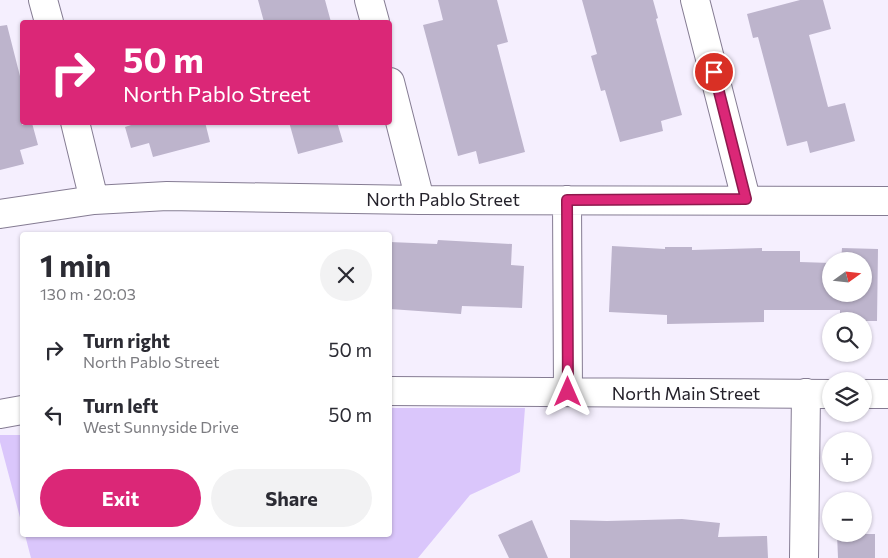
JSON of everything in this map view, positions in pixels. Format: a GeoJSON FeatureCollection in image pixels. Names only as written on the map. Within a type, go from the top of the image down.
{"type":"FeatureCollection","features":[{"type":"Feature","properties":{"kind":"street"},"geometry":{"type":"LineString","coordinates":[[43,0],[48,20]]}},
{"type":"Feature","properties":{"kind":"street"},"geometry":{"type":"LineString","coordinates":[[369,0],[374,20]]}},
{"type":"Feature","properties":{"kind":"street"},"geometry":{"type":"LineString","coordinates":[[695,0],[746,199]]}},
{"type":"Feature","properties":{"kind":"street"},"geometry":{"type":"LineString","coordinates":[[392,90],[420,200]]}},
{"type":"Feature","properties":{"kind":"street"},"geometry":{"type":"LineString","coordinates":[[76,125],[94,200]]}},
{"type":"Feature","properties":{"kind":"street","name":"North Pablo Street"},"geometry":{"type":"LineString","coordinates":[[0,214],[94,200],[167,196],[420,200],[746,199],[888,201]]}},
{"type":"Feature","properties":{"kind":"street"},"geometry":{"type":"LineString","coordinates":[[567,200],[568,392]]}},
{"type":"Feature","properties":{"kind":"street","name":"North Main Street"},"geometry":{"type":"LineString","coordinates":[[392,391],[819,393]]}},
{"type":"Feature","properties":{"kind":"street"},"geometry":{"type":"LineString","coordinates":[[804,558],[819,393]]}},
{"type":"Feature","properties":{"kind":"street"},"geometry":{"type":"LineString","coordinates":[[872,394],[888,394]]}},
{"type":"Feature","properties":{"kind":"street"},"geometry":{"type":"LineString","coordinates":[[0,414],[20,410]]}},
{"type":"Feature","properties":{"kind":"shaded area"},"geometry":{"type":"Polygon","coordinates":[[[392,408],[525,408],[520,472],[470,495],[418,558],[31,558],[26,537],[392,537],[392,408]]]}},
{"type":"Feature","properties":{"kind":"shaded area"},"geometry":{"type":"Polygon","coordinates":[[[0,435],[20,435],[20,517],[0,442],[0,435]]]}},
{"type":"Feature","properties":{"kind":"building"},"geometry":{"type":"Polygon","coordinates":[[[258,0],[325,0],[330,20],[263,20],[258,0]]]}},
{"type":"Feature","properties":{"kind":"building"},"geometry":{"type":"Polygon","coordinates":[[[438,0],[497,0],[508,42],[497,45],[525,152],[479,164],[476,151],[458,156],[423,25],[443,20],[438,0]]]}},
{"type":"Feature","properties":{"kind":"building"},"geometry":{"type":"Polygon","coordinates":[[[582,0],[653,0],[658,18],[656,19],[682,115],[661,121],[663,131],[620,142],[605,90],[601,91],[591,56],[597,54],[582,0]]]}},
{"type":"Feature","properties":{"kind":"building"},"geometry":{"type":"Polygon","coordinates":[[[800,0],[823,0],[831,29],[809,35],[828,107],[845,103],[855,141],[810,153],[807,141],[787,146],[758,37],[753,38],[747,14],[800,0]]]}},
{"type":"Feature","properties":{"kind":"building"},"geometry":{"type":"Polygon","coordinates":[[[7,25],[20,76],[20,125],[33,125],[38,145],[20,150],[24,164],[0,170],[0,26],[7,25]]]}},
{"type":"Feature","properties":{"kind":"building"},"geometry":{"type":"Polygon","coordinates":[[[131,125],[206,125],[210,142],[153,157],[149,143],[131,148],[125,127],[131,125]]]}},
{"type":"Feature","properties":{"kind":"building"},"geometry":{"type":"Polygon","coordinates":[[[290,125],[338,125],[343,142],[298,154],[290,125]]]}},
{"type":"Feature","properties":{"kind":"building"},"geometry":{"type":"Polygon","coordinates":[[[438,240],[512,244],[511,265],[524,266],[522,308],[462,306],[461,314],[392,309],[392,242],[437,244],[438,240]]]}},
{"type":"Feature","properties":{"kind":"building"},"geometry":{"type":"Polygon","coordinates":[[[612,246],[665,249],[665,247],[692,247],[692,250],[762,248],[762,251],[800,251],[800,262],[822,263],[822,302],[872,302],[872,252],[842,252],[842,248],[878,249],[877,321],[872,321],[872,312],[764,310],[764,322],[667,324],[667,315],[609,312],[612,246]]]}},
{"type":"Feature","properties":{"kind":"building"},"geometry":{"type":"Polygon","coordinates":[[[682,519],[720,523],[718,537],[767,536],[768,558],[570,558],[570,520],[682,519]]]}},
{"type":"Feature","properties":{"kind":"building"},"geometry":{"type":"Polygon","coordinates":[[[532,520],[548,558],[509,558],[498,535],[532,520]]]}},
{"type":"Feature","properties":{"kind":"building"},"geometry":{"type":"Polygon","coordinates":[[[872,534],[875,534],[875,558],[838,558],[837,542],[872,542],[872,534]]]}},
{"type":"Feature","properties":{"kind":"route"},"geometry":{"type":"LineString","coordinates":[[568,392],[567,200],[746,199],[714,72]]}}]}
